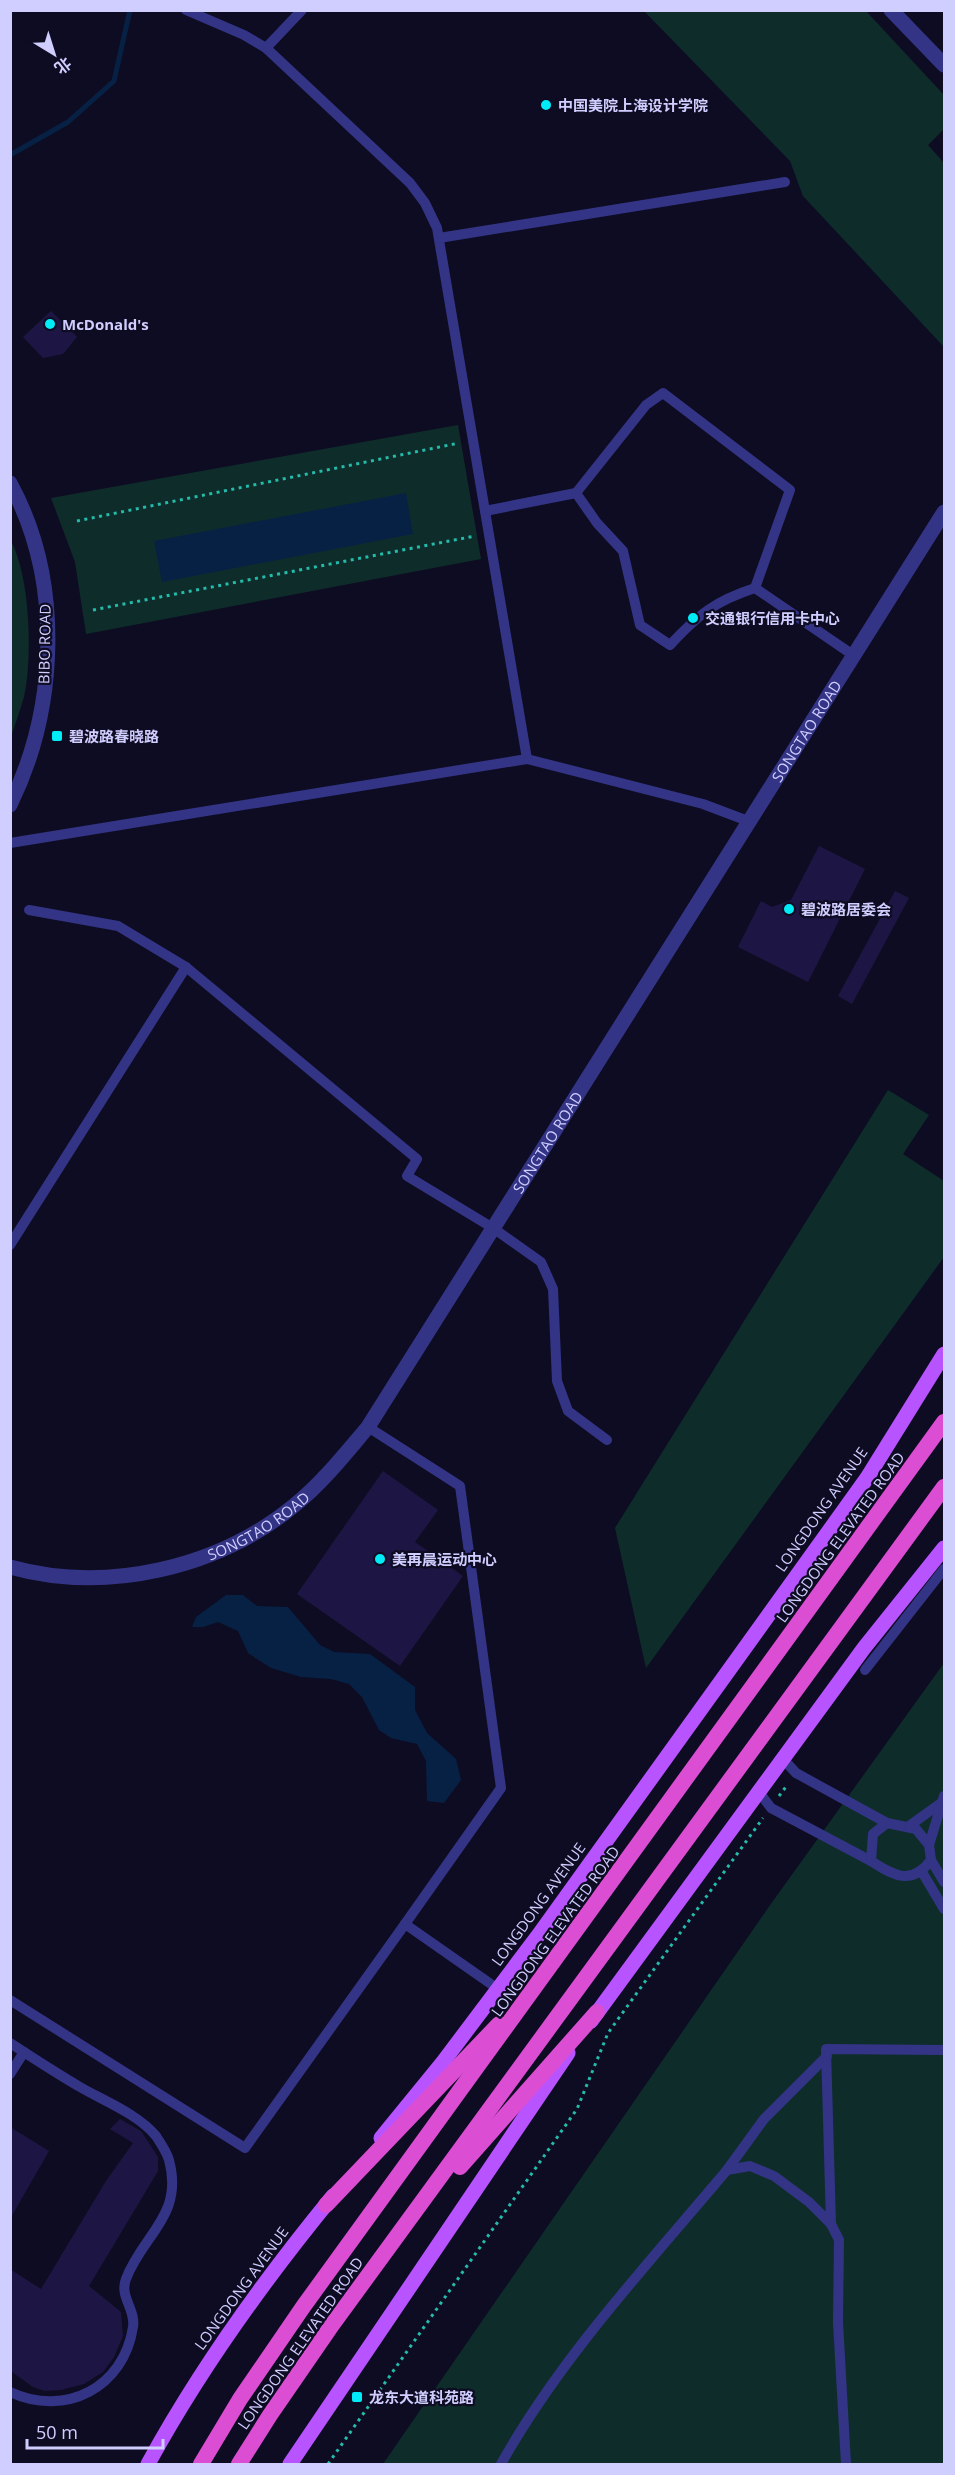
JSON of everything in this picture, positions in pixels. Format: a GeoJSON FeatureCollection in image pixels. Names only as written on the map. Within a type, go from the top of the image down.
{"type":"FeatureCollection","features":[{"type":"Feature","properties":{"kind":"highway","name":"LONGDONG ELEVATED ROAD"},"geometry":{"type":"LineString","coordinates":[[201,2464],[240,2399],[342,2254],[945,1422]]}},
{"type":"Feature","properties":{"kind":"highway","name":"LONGDONG ELEVATED ROAD"},"geometry":{"type":"LineString","coordinates":[[239,2464],[270,2415],[371,2272],[945,1487]]}},
{"type":"Feature","properties":{"kind":"highway"},"geometry":{"type":"LineString","coordinates":[[326,2205],[545,1976]]}},
{"type":"Feature","properties":{"kind":"highway"},"geometry":{"type":"LineString","coordinates":[[394,2241],[597,2012]]}},
{"type":"Feature","properties":{"kind":"main road","name":"LONGDONG AVENUE"},"geometry":{"type":"LineString","coordinates":[[148,2464],[201,2374],[259,2290],[443,2062],[498,1989],[867,1478],[945,1354]]}},
{"type":"Feature","properties":{"kind":"main road"},"geometry":{"type":"LineString","coordinates":[[290,2464],[432,2251],[597,2012],[864,1648],[945,1548]]}},
{"type":"Feature","properties":{"kind":"street"},"geometry":{"type":"LineString","coordinates":[[891,10],[945,65]]}},
{"type":"Feature","properties":{"kind":"street","name":"BIBO ROAD"},"geometry":{"type":"LineString","coordinates":[[10,483],[29,525],[39,561],[48,628],[47,661],[38,727],[30,758],[10,805]]}},
{"type":"Feature","properties":{"kind":"street","name":"SONGTAO ROAD"},"geometry":{"type":"LineString","coordinates":[[10,1567],[69,1576],[114,1576],[161,1569],[212,1554],[256,1533],[296,1504],[333,1468],[368,1427],[748,821],[945,512]]}},
{"type":"Feature","properties":{"kind":"lane"},"geometry":{"type":"LineString","coordinates":[[186,10],[244,34],[288,66],[410,183],[425,203],[437,228],[527,759]]}},
{"type":"Feature","properties":{"kind":"lane"},"geometry":{"type":"LineString","coordinates":[[266,48],[302,10]]}},
{"type":"Feature","properties":{"kind":"lane"},"geometry":{"type":"LineString","coordinates":[[439,238],[785,182]]}},
{"type":"Feature","properties":{"kind":"lane"},"geometry":{"type":"LineString","coordinates":[[485,511],[576,493],[646,405],[663,393],[790,490],[755,588]]}},
{"type":"Feature","properties":{"kind":"lane"},"geometry":{"type":"LineString","coordinates":[[576,493],[597,523],[623,550],[639,625],[670,645],[693,620],[724,598],[755,588]]}},
{"type":"Feature","properties":{"kind":"lane"},"geometry":{"type":"LineString","coordinates":[[755,588],[853,655]]}},
{"type":"Feature","properties":{"kind":"lane"},"geometry":{"type":"LineString","coordinates":[[10,843],[527,759],[703,804],[748,821]]}},
{"type":"Feature","properties":{"kind":"lane"},"geometry":{"type":"LineString","coordinates":[[29,910],[118,926],[186,967],[417,1159],[407,1176],[493,1228],[541,1262],[553,1289],[557,1381],[568,1411],[607,1440]]}},
{"type":"Feature","properties":{"kind":"lane"},"geometry":{"type":"LineString","coordinates":[[10,1245],[186,967]]}},
{"type":"Feature","properties":{"kind":"lane"},"geometry":{"type":"LineString","coordinates":[[10,2000],[245,2148],[501,1788],[460,1486],[368,1427]]}},
{"type":"Feature","properties":{"kind":"lane"},"geometry":{"type":"LineString","coordinates":[[865,1670],[945,1569]]}},
{"type":"Feature","properties":{"kind":"lane"},"geometry":{"type":"LineString","coordinates":[[783,1760],[796,1773],[887,1823],[916,1829],[928,1845],[931,1860],[945,1882]]}},
{"type":"Feature","properties":{"kind":"lane"},"geometry":{"type":"LineString","coordinates":[[759,1792],[771,1808],[891,1874],[905,1877],[922,1872],[931,1860]]}},
{"type":"Feature","properties":{"kind":"lane"},"geometry":{"type":"LineString","coordinates":[[909,1826],[943,1800]]}},
{"type":"Feature","properties":{"kind":"lane"},"geometry":{"type":"LineString","coordinates":[[928,1845],[943,1800]]}},
{"type":"Feature","properties":{"kind":"lane"},"geometry":{"type":"LineString","coordinates":[[871,1861],[873,1834],[887,1823]]}},
{"type":"Feature","properties":{"kind":"lane"},"geometry":{"type":"LineString","coordinates":[[922,1872],[945,1909]]}},
{"type":"Feature","properties":{"kind":"lane"},"geometry":{"type":"LineString","coordinates":[[405,1924],[498,1989]]}},
{"type":"Feature","properties":{"kind":"lane"},"geometry":{"type":"LineString","coordinates":[[10,2043],[133,2118],[156,2136],[169,2160],[172,2197],[164,2219],[130,2269],[122,2289],[134,2325],[115,2373],[92,2391],[64,2402],[40,2401],[10,2392]]}},
{"type":"Feature","properties":{"kind":"lane"},"geometry":{"type":"LineString","coordinates":[[831,2224],[826,2049],[945,2050]]}},
{"type":"Feature","properties":{"kind":"lane"},"geometry":{"type":"LineString","coordinates":[[10,2074],[24,2052]]}},
{"type":"Feature","properties":{"kind":"lane"},"geometry":{"type":"LineString","coordinates":[[501,2464],[529,2415],[603,2318],[727,2170],[764,2119],[827,2056]]}},
{"type":"Feature","properties":{"kind":"lane"},"geometry":{"type":"LineString","coordinates":[[727,2170],[750,2166],[774,2176],[809,2202],[831,2224],[839,2240],[838,2322],[843,2464]]}},
{"type":"Feature","properties":{"kind":"path"},"geometry":{"type":"LineString","coordinates":[[77,521],[473,440]]}},
{"type":"Feature","properties":{"kind":"path"},"geometry":{"type":"LineString","coordinates":[[93,610],[489,534]]}},
{"type":"Feature","properties":{"kind":"path"},"geometry":{"type":"LineString","coordinates":[[328,2464],[577,2109],[609,2033],[796,1773]]}},
{"type":"Feature","properties":{"kind":"green space"},"geometry":{"type":"Polygon","coordinates":[[[644,11],[866,11],[944,95],[944,129],[928,145],[944,163],[944,347],[803,196],[790,161],[644,11]]]}},
{"type":"Feature","properties":{"kind":"green space"},"geometry":{"type":"Polygon","coordinates":[[[458,425],[481,559],[86,634],[75,562],[51,498],[458,425]]]}},
{"type":"Feature","properties":{"kind":"green space"},"geometry":{"type":"Polygon","coordinates":[[[11,541],[26,595],[29,640],[27,681],[11,737],[11,541]]]}},
{"type":"Feature","properties":{"kind":"green space"},"geometry":{"type":"Polygon","coordinates":[[[888,1090],[929,1115],[903,1154],[944,1181],[944,1257],[646,1668],[615,1528],[888,1090]]]}},
{"type":"Feature","properties":{"kind":"green space"},"geometry":{"type":"Polygon","coordinates":[[[944,1663],[944,2464],[383,2464],[768,1908],[944,1663]]]}},
{"type":"Feature","properties":{"kind":"water"},"geometry":{"type":"Polygon","coordinates":[[[406,493],[413,534],[162,582],[154,541],[406,493]]]}},
{"type":"Feature","properties":{"kind":"water"},"geometry":{"type":"Polygon","coordinates":[[[226,1595],[243,1595],[257,1606],[288,1607],[320,1645],[334,1652],[370,1654],[415,1687],[415,1710],[427,1733],[456,1759],[461,1780],[444,1803],[427,1801],[426,1761],[417,1744],[391,1738],[379,1730],[362,1697],[349,1684],[331,1679],[301,1677],[271,1668],[248,1653],[238,1631],[218,1622],[203,1627],[192,1627],[196,1617],[226,1595]]]}},
{"type":"Feature","properties":{"kind":"building","name":"McDonald's"},"geometry":{"type":"Polygon","coordinates":[[[51,311],[77,337],[63,354],[43,358],[23,337],[51,311]]]}},
{"type":"Feature","properties":{"kind":"building"},"geometry":{"type":"Polygon","coordinates":[[[819,846],[865,869],[808,982],[738,947],[761,901],[772,907],[791,900],[819,846]]]}},
{"type":"Feature","properties":{"kind":"building"},"geometry":{"type":"Polygon","coordinates":[[[895,891],[909,898],[852,1004],[838,996],[895,891]]]}},
{"type":"Feature","properties":{"kind":"building","name":"美再晨运动中心"},"geometry":{"type":"Polygon","coordinates":[[[383,1471],[438,1510],[415,1542],[463,1576],[400,1666],[297,1594],[383,1471]]]}},
{"type":"Feature","properties":{"kind":"building"},"geometry":{"type":"Polygon","coordinates":[[[120,2119],[141,2131],[158,2157],[158,2171],[89,2286],[121,2312],[123,2336],[114,2357],[103,2372],[84,2384],[61,2390],[45,2391],[33,2387],[12,2372],[10,2269],[41,2289],[106,2181],[133,2143],[110,2129],[120,2119]]]}},
{"type":"Feature","properties":{"kind":"building"},"geometry":{"type":"Polygon","coordinates":[[[10,2127],[49,2151],[10,2219],[10,2127]]]}},
{"type":"Feature","properties":{"kind":"waterway"},"geometry":{"type":"LineString","coordinates":[[10,155],[68,122],[114,81],[130,10]]}},
{"type":"Feature","properties":{"kind":"place","name":"中国美院上海设计学院"},"geometry":{"type":"Point","coordinates":[546,105]}},
{"type":"Feature","properties":{"kind":"place","name":"McDonald's"},"geometry":{"type":"Point","coordinates":[50,324]}},
{"type":"Feature","properties":{"kind":"place","name":"交通银行信用卡中心"},"geometry":{"type":"Point","coordinates":[693,618]}},
{"type":"Feature","properties":{"kind":"place","name":"碧波路春晓路"},"geometry":{"type":"Point","coordinates":[57,736]}},
{"type":"Feature","properties":{"kind":"place","name":"碧波路居委会"},"geometry":{"type":"Point","coordinates":[789,909]}},
{"type":"Feature","properties":{"kind":"place","name":"美再晨运动中心"},"geometry":{"type":"Point","coordinates":[380,1559]}},
{"type":"Feature","properties":{"kind":"place","name":"龙东大道科苑路"},"geometry":{"type":"Point","coordinates":[357,2397]}}]}
